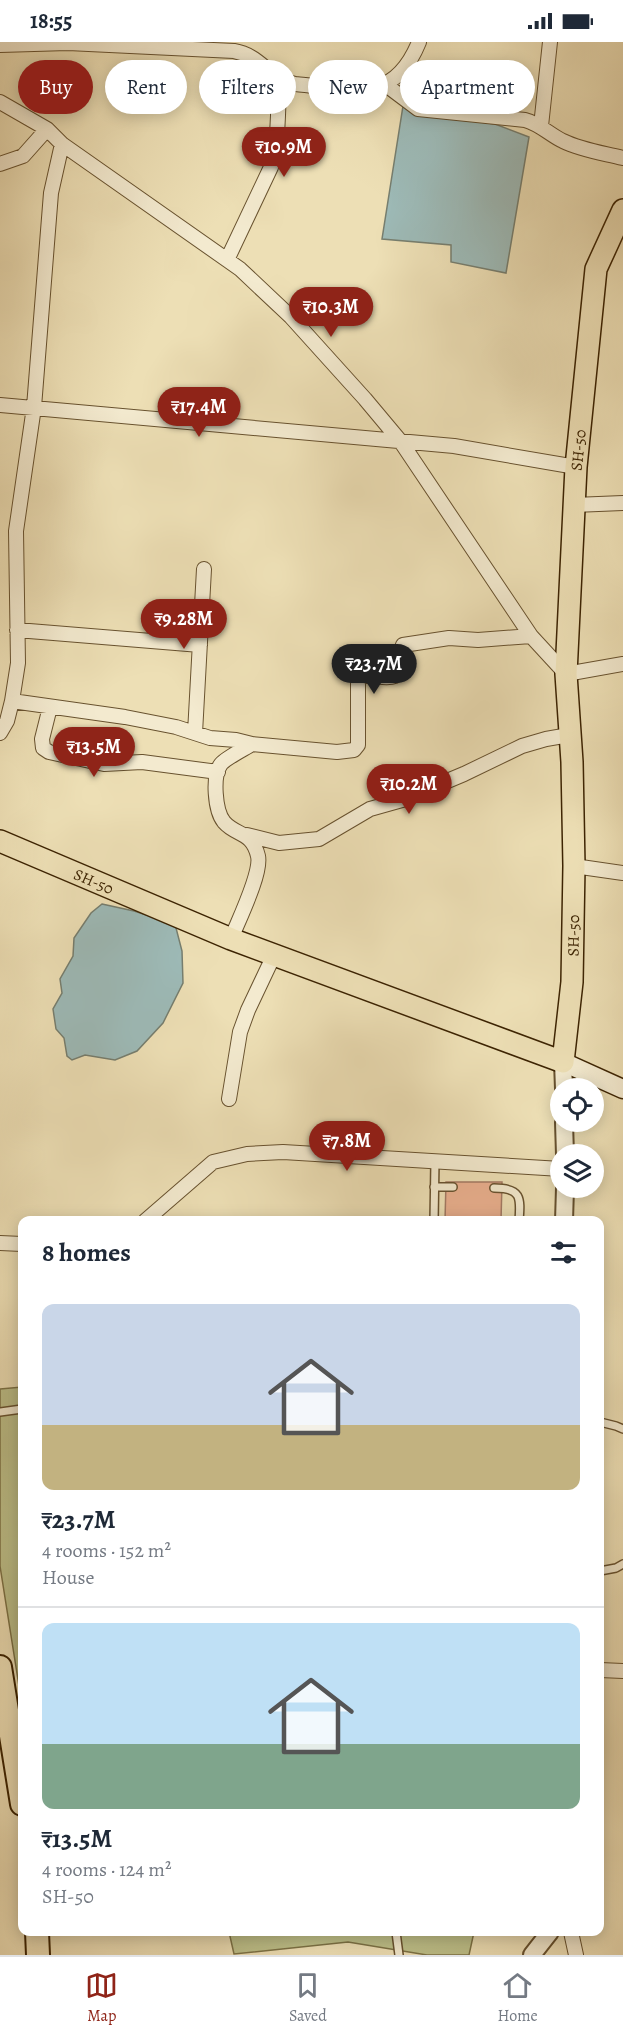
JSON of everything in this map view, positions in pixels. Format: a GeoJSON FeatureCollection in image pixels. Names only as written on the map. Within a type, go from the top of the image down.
{"type":"FeatureCollection","features":[{"type":"Feature","properties":{"kind":"highway"},"geometry":{"type":"LineString","coordinates":[[0,1667],[5,1721],[18,1784]]}},
{"type":"Feature","properties":{"kind":"highway"},"geometry":{"type":"LineString","coordinates":[[37,1936],[38,1955]]}},
{"type":"Feature","properties":{"kind":"main road","name":"SH-50"},"geometry":{"type":"LineString","coordinates":[[0,841],[231,939],[563,1062],[572,982],[574,866],[572,762],[566,674],[576,467],[597,269],[623,210]]}},
{"type":"Feature","properties":{"kind":"main road"},"geometry":{"type":"LineString","coordinates":[[563,1062],[623,1089]]}},
{"type":"Feature","properties":{"kind":"street"},"geometry":{"type":"LineString","coordinates":[[388,84],[401,74],[419,42]]}},
{"type":"Feature","properties":{"kind":"street"},"geometry":{"type":"LineString","coordinates":[[541,126],[550,42]]}},
{"type":"Feature","properties":{"kind":"street"},"geometry":{"type":"LineString","coordinates":[[0,45],[68,43],[196,46],[243,53],[257,60]]}},
{"type":"Feature","properties":{"kind":"street"},"geometry":{"type":"LineString","coordinates":[[388,86],[418,109],[525,120],[541,126],[565,142],[623,158]]}},
{"type":"Feature","properties":{"kind":"street"},"geometry":{"type":"LineString","coordinates":[[0,102],[47,129],[62,144],[240,269],[291,317],[401,442],[531,636],[566,674],[623,664]]}},
{"type":"Feature","properties":{"kind":"street"},"geometry":{"type":"LineString","coordinates":[[227,260],[271,167],[275,152],[277,114]]}},
{"type":"Feature","properties":{"kind":"street"},"geometry":{"type":"LineString","coordinates":[[0,164],[23,156],[47,129]]}},
{"type":"Feature","properties":{"kind":"street"},"geometry":{"type":"LineString","coordinates":[[0,733],[12,701],[18,663],[16,531],[34,407],[51,193],[62,144]]}},
{"type":"Feature","properties":{"kind":"street"},"geometry":{"type":"LineString","coordinates":[[0,405],[454,446],[576,467]]}},
{"type":"Feature","properties":{"kind":"street"},"geometry":{"type":"LineString","coordinates":[[574,505],[623,503]]}},
{"type":"Feature","properties":{"kind":"street"},"geometry":{"type":"LineString","coordinates":[[195,734],[204,569]]}},
{"type":"Feature","properties":{"kind":"street"},"geometry":{"type":"LineString","coordinates":[[17,630],[200,645]]}},
{"type":"Feature","properties":{"kind":"street"},"geometry":{"type":"LineString","coordinates":[[12,701],[125,717],[176,727],[210,738],[337,752],[354,750],[358,745],[358,682],[361,677],[368,674],[394,677],[399,674],[401,649],[404,645],[449,638],[478,640],[531,636]]}},
{"type":"Feature","properties":{"kind":"street"},"geometry":{"type":"LineString","coordinates":[[50,706],[42,739],[43,748],[49,752],[104,764],[142,762],[218,772]]}},
{"type":"Feature","properties":{"kind":"street"},"geometry":{"type":"LineString","coordinates":[[252,744],[221,764],[218,772],[216,798],[218,811],[225,823],[247,835],[279,843],[319,839],[370,809],[402,800],[522,746],[569,735]]}},
{"type":"Feature","properties":{"kind":"street"},"geometry":{"type":"LineString","coordinates":[[231,939],[258,871],[259,858],[247,835]]}},
{"type":"Feature","properties":{"kind":"street"},"geometry":{"type":"LineString","coordinates":[[574,866],[623,873]]}},
{"type":"Feature","properties":{"kind":"street"},"geometry":{"type":"LineString","coordinates":[[229,1100],[240,1032],[274,955]]}},
{"type":"Feature","properties":{"kind":"street"},"geometry":{"type":"LineString","coordinates":[[563,1062],[564,1078]]}},
{"type":"Feature","properties":{"kind":"street"},"geometry":{"type":"LineString","coordinates":[[151,1216],[213,1162],[247,1154],[283,1152],[550,1168]]}},
{"type":"Feature","properties":{"kind":"street"},"geometry":{"type":"LineString","coordinates":[[564,1216],[565,1198]]}},
{"type":"Feature","properties":{"kind":"street"},"geometry":{"type":"LineString","coordinates":[[0,1243],[18,1244]]}},
{"type":"Feature","properties":{"kind":"street"},"geometry":{"type":"LineString","coordinates":[[604,1670],[623,1671]]}},
{"type":"Feature","properties":{"kind":"street"},"geometry":{"type":"LineString","coordinates":[[532,1955],[547,1936]]}},
{"type":"Feature","properties":{"kind":"street"},"geometry":{"type":"LineString","coordinates":[[572,1936],[576,1955]]}},
{"type":"Feature","properties":{"kind":"lane"},"geometry":{"type":"LineString","coordinates":[[434,1216],[435,1161]]}},
{"type":"Feature","properties":{"kind":"lane"},"geometry":{"type":"LineString","coordinates":[[434,1187],[457,1187]]}},
{"type":"Feature","properties":{"kind":"lane"},"geometry":{"type":"LineString","coordinates":[[481,1188],[514,1190],[519,1195],[519,1216]]}},
{"type":"Feature","properties":{"kind":"lane"},"geometry":{"type":"LineString","coordinates":[[0,1412],[18,1410]]}},
{"type":"Feature","properties":{"kind":"lane"},"geometry":{"type":"LineString","coordinates":[[604,1423],[623,1430]]}},
{"type":"Feature","properties":{"kind":"lane"},"geometry":{"type":"LineString","coordinates":[[604,1570],[623,1564]]}},
{"type":"Feature","properties":{"kind":"lane"},"geometry":{"type":"LineString","coordinates":[[397,1936],[399,1955]]}},
{"type":"Feature","properties":{"kind":"green space"},"geometry":{"type":"Polygon","coordinates":[[[18,1387],[18,1680],[0,1566],[0,1389],[18,1387]]]}},
{"type":"Feature","properties":{"kind":"green space"},"geometry":{"type":"Polygon","coordinates":[[[230,1936],[473,1936],[469,1955],[427,1955],[348,1942],[234,1954],[230,1936]]]}},
{"type":"Feature","properties":{"kind":"water"},"geometry":{"type":"Polygon","coordinates":[[[402,114],[429,114],[495,124],[529,137],[506,273],[451,262],[451,245],[382,239],[402,114]]]}},
{"type":"Feature","properties":{"kind":"water"},"geometry":{"type":"Polygon","coordinates":[[[102,904],[175,924],[182,951],[183,983],[163,1023],[137,1051],[115,1060],[85,1055],[72,1060],[67,1056],[64,1038],[56,1029],[53,1009],[62,993],[60,979],[73,956],[74,938],[91,913],[102,904]]]}},
{"type":"Feature","properties":{"kind":"building"},"geometry":{"type":"Polygon","coordinates":[[[446,1182],[502,1182],[501,1216],[445,1216],[446,1182]]]}}]}
